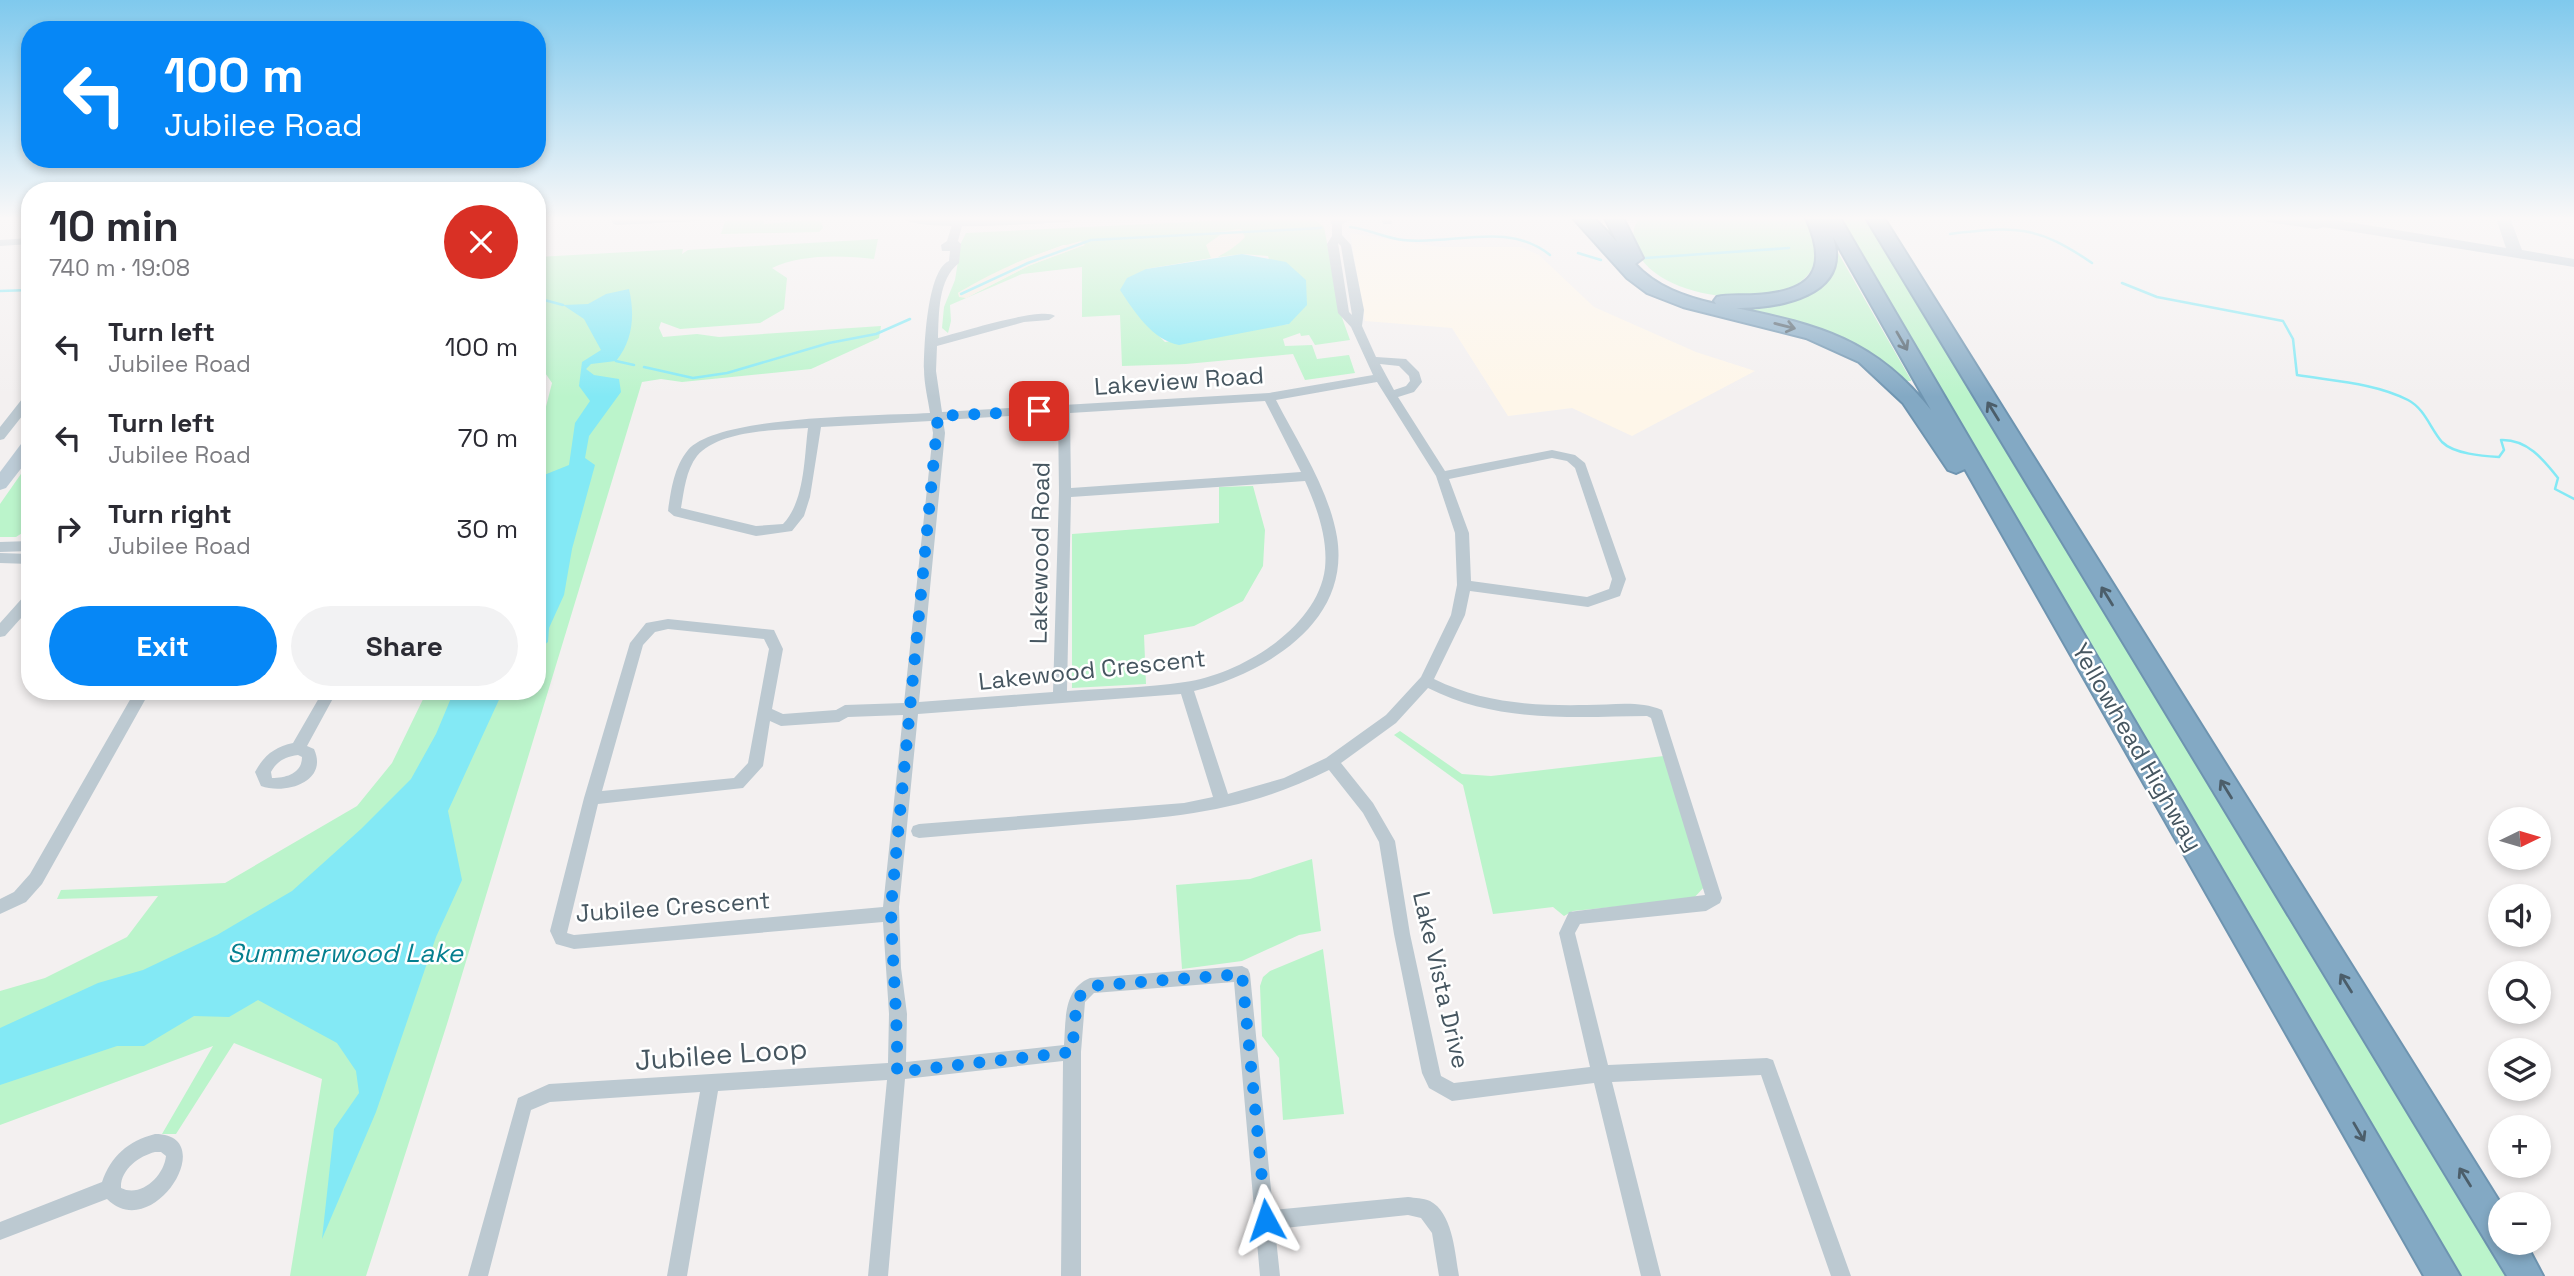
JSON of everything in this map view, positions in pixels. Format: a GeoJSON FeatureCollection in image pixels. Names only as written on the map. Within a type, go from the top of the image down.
{"type":"FeatureCollection","features":[{"type":"Feature","properties":{"kind":"highway"},"geometry":{"type":"LineString","coordinates":[[1638,278],[1671,297],[1803,330],[1850,348],[1888,375],[1904,392],[1946,448],[2188,865],[2339,1097]]}},
{"type":"Feature","properties":{"kind":"highway"},"geometry":{"type":"LineString","coordinates":[[1657,278],[1673,288],[1709,300],[1761,301],[1801,291],[1818,278]]}},
{"type":"Feature","properties":{"kind":"highway","name":"Yellowhead Highway"},"geometry":{"type":"LineString","coordinates":[[1865,278],[2443,1276]]}},
{"type":"Feature","properties":{"kind":"highway","name":"Yellowhead Highway"},"geometry":{"type":"LineString","coordinates":[[1911,278],[2488,1214]]}},
{"type":"Feature","properties":{"kind":"highway"},"geometry":{"type":"LineString","coordinates":[[1913,278],[1926,302]]}},
{"type":"Feature","properties":{"kind":"highway"},"geometry":{"type":"LineString","coordinates":[[2514,1255],[2526,1276]]}},
{"type":"Feature","properties":{"kind":"main road"},"geometry":{"type":"LineString","coordinates":[[0,468],[21,441]]}},
{"type":"Feature","properties":{"kind":"main road"},"geometry":{"type":"LineString","coordinates":[[0,484],[21,455]]}},
{"type":"Feature","properties":{"kind":"street"},"geometry":{"type":"LineString","coordinates":[[877,1276],[897,1072],[898,1014],[891,914],[938,416],[930,371],[934,299],[943,278]]}},
{"type":"Feature","properties":{"kind":"street"},"geometry":{"type":"LineString","coordinates":[[919,831],[1184,810],[1223,803],[1289,783],[1331,762],[1391,719],[1426,681],[1458,615],[1464,585],[1462,533],[1442,476],[1380,378],[1356,326],[1345,313],[1338,278]]}},
{"type":"Feature","properties":{"kind":"street"},"geometry":{"type":"LineString","coordinates":[[1351,278],[1359,310],[1356,326]]}},
{"type":"Feature","properties":{"kind":"street"},"geometry":{"type":"LineString","coordinates":[[933,343],[1024,319],[1049,316]]}},
{"type":"Feature","properties":{"kind":"street"},"geometry":{"type":"LineString","coordinates":[[1372,360],[1402,362],[1415,375],[1416,382],[1410,389],[1391,395]]}},
{"type":"Feature","properties":{"kind":"street","name":"Lakeview Road"},"geometry":{"type":"LineString","coordinates":[[815,424],[804,497],[798,516],[787,528],[756,531],[674,511],[677,488],[692,450],[709,439],[773,426],[1269,397],[1380,378]]}},
{"type":"Feature","properties":{"kind":"street","name":"Lakewood Crescent"},"geometry":{"type":"LineString","coordinates":[[911,709],[1186,688],[1214,682],[1254,666],[1291,639],[1317,605],[1329,583],[1331,539],[1320,502],[1269,397]]}},
{"type":"Feature","properties":{"kind":"street"},"geometry":{"type":"LineString","coordinates":[[0,436],[21,409]]}},
{"type":"Feature","properties":{"kind":"street","name":"Lakewood Road"},"geometry":{"type":"LineString","coordinates":[[1059,698],[1065,493],[1064,410]]}},
{"type":"Feature","properties":{"kind":"street"},"geometry":{"type":"LineString","coordinates":[[1442,476],[1552,454],[1571,458],[1581,466],[1619,579],[1615,592],[1588,602],[1464,585]]}},
{"type":"Feature","properties":{"kind":"street"},"geometry":{"type":"LineString","coordinates":[[1065,493],[1307,476]]}},
{"type":"Feature","properties":{"kind":"street"},"geometry":{"type":"LineString","coordinates":[[0,547],[21,546]]}},
{"type":"Feature","properties":{"kind":"street"},"geometry":{"type":"LineString","coordinates":[[0,558],[21,559]]}},
{"type":"Feature","properties":{"kind":"street"},"geometry":{"type":"LineString","coordinates":[[0,632],[21,609]]}},
{"type":"Feature","properties":{"kind":"street","name":"Jubilee Crescent"},"geometry":{"type":"LineString","coordinates":[[592,798],[738,784],[755,766],[768,716],[776,649],[769,635],[668,624],[651,627],[637,643],[592,798],[558,931],[562,939],[573,942],[891,914]]}},
{"type":"Feature","properties":{"kind":"street"},"geometry":{"type":"LineString","coordinates":[[1426,681],[1462,699],[1508,710],[1648,710],[1657,714],[1713,898],[1706,904],[1575,917],[1567,933],[1651,1276]]}},
{"type":"Feature","properties":{"kind":"street"},"geometry":{"type":"LineString","coordinates":[[1186,688],[1223,803]]}},
{"type":"Feature","properties":{"kind":"street"},"geometry":{"type":"LineString","coordinates":[[0,907],[20,897],[36,880],[138,700]]}},
{"type":"Feature","properties":{"kind":"street"},"geometry":{"type":"LineString","coordinates":[[298,749],[325,700]]}},
{"type":"Feature","properties":{"kind":"street"},"geometry":{"type":"LineString","coordinates":[[768,716],[781,720],[839,716],[845,711],[911,709]]}},
{"type":"Feature","properties":{"kind":"street","name":"Lake Vista Drive"},"geometry":{"type":"LineString","coordinates":[[1331,762],[1368,808],[1387,841],[1402,934],[1435,1082],[1452,1091],[1601,1074]]}},
{"type":"Feature","properties":{"kind":"street"},"geometry":{"type":"LineString","coordinates":[[1071,1276],[1072,1052],[1077,999],[1090,986],[1242,974],[1270,1276]]}},
{"type":"Feature","properties":{"kind":"street","name":"Jubilee Loop"},"geometry":{"type":"LineString","coordinates":[[478,1276],[524,1104],[549,1093],[897,1072],[1072,1052]]}},
{"type":"Feature","properties":{"kind":"street"},"geometry":{"type":"LineString","coordinates":[[1601,1074],[1767,1066],[1841,1276]]}},
{"type":"Feature","properties":{"kind":"street"},"geometry":{"type":"LineString","coordinates":[[677,1276],[710,1083]]}},
{"type":"Feature","properties":{"kind":"street"},"geometry":{"type":"LineString","coordinates":[[0,1231],[111,1188]]}},
{"type":"Feature","properties":{"kind":"street"},"geometry":{"type":"LineString","coordinates":[[1266,1220],[1408,1206],[1426,1209],[1441,1229],[1450,1276]]}},
{"type":"Feature","properties":{"kind":"shaded area"},"geometry":{"type":"Polygon","coordinates":[[[1358,278],[1563,278],[1594,307],[1696,352],[1755,371],[1632,436],[1572,408],[1508,416],[1452,328],[1365,321],[1358,278]]]}},
{"type":"Feature","properties":{"kind":"green space"},"geometry":{"type":"Polygon","coordinates":[[[546,278],[787,278],[784,309],[760,323],[680,329],[661,322],[659,328],[663,337],[697,334],[719,337],[881,326],[879,338],[811,369],[682,382],[661,379],[642,382],[546,698],[546,407],[552,383],[546,374],[546,278]]]}},
{"type":"Feature","properties":{"kind":"green space"},"geometry":{"type":"Polygon","coordinates":[[[955,278],[988,278],[958,293],[966,298],[1006,278],[1014,278],[950,305],[951,321],[948,333],[942,328],[944,307],[955,278]]]}},
{"type":"Feature","properties":{"kind":"green space"},"geometry":{"type":"Polygon","coordinates":[[[1082,278],[1147,278],[1154,331],[1165,342],[1289,324],[1275,278],[1334,278],[1340,312],[1350,340],[1315,345],[1309,335],[1301,336],[1300,333],[1283,339],[1285,346],[1312,345],[1317,359],[1349,355],[1355,373],[1305,380],[1293,354],[1186,364],[1122,366],[1120,315],[1082,317],[1082,278]]]}},
{"type":"Feature","properties":{"kind":"green space"},"geometry":{"type":"Polygon","coordinates":[[[1663,278],[1803,278],[1790,288],[1763,296],[1732,297],[1700,292],[1671,283],[1663,278]]]}},
{"type":"Feature","properties":{"kind":"green space"},"geometry":{"type":"Polygon","coordinates":[[[1812,278],[1852,278],[1911,381],[1853,346],[1750,313],[1751,308],[1800,298],[1812,278]]]}},
{"type":"Feature","properties":{"kind":"green space"},"geometry":{"type":"Polygon","coordinates":[[[1873,278],[1901,278],[2488,1243],[2488,1255],[2495,1255],[2508,1276],[2456,1276],[1873,278]]]}},
{"type":"Feature","properties":{"kind":"green space"},"geometry":{"type":"Polygon","coordinates":[[[21,474],[21,534],[16,537],[0,537],[0,504],[21,474]]]}},
{"type":"Feature","properties":{"kind":"green space"},"geometry":{"type":"Polygon","coordinates":[[[1253,486],[1265,530],[1263,566],[1243,601],[1194,626],[1144,635],[1146,684],[1072,688],[1072,534],[1219,523],[1219,487],[1253,486]]]}},
{"type":"Feature","properties":{"kind":"green space"},"geometry":{"type":"Polygon","coordinates":[[[423,700],[545,700],[447,1024],[366,1276],[290,1276],[322,1079],[234,1043],[176,1134],[162,1134],[213,1046],[0,1125],[0,991],[45,978],[127,937],[158,896],[57,899],[61,890],[225,883],[357,806],[392,763],[423,700]]]}},
{"type":"Feature","properties":{"kind":"green space"},"geometry":{"type":"Polygon","coordinates":[[[1400,731],[1462,774],[1491,776],[1664,756],[1705,886],[1693,899],[1573,911],[1564,916],[1553,907],[1493,914],[1463,785],[1394,735],[1400,731]]]}},
{"type":"Feature","properties":{"kind":"green space"},"geometry":{"type":"Polygon","coordinates":[[[1312,859],[1321,931],[1299,935],[1242,961],[1182,969],[1176,885],[1250,879],[1312,859]]]}},
{"type":"Feature","properties":{"kind":"green space"},"geometry":{"type":"Polygon","coordinates":[[[1323,949],[1344,1114],[1283,1120],[1279,1058],[1262,1036],[1260,986],[1263,977],[1270,971],[1323,949]]]}},
{"type":"Feature","properties":{"kind":"sand"},"geometry":{"type":"Polygon","coordinates":[[[985,278],[1006,278],[966,298],[959,297],[958,293],[985,278]]]}},
{"type":"Feature","properties":{"kind":"water"},"geometry":{"type":"Polygon","coordinates":[[[1127,278],[1303,278],[1306,280],[1307,305],[1289,324],[1179,345],[1160,337],[1138,315],[1120,290],[1127,278]]]}},
{"type":"Feature","properties":{"kind":"water"},"geometry":{"type":"Polygon","coordinates":[[[629,289],[632,308],[629,336],[616,361],[591,364],[586,369],[594,375],[619,379],[621,392],[589,436],[585,458],[595,465],[572,549],[564,595],[549,628],[546,643],[546,474],[569,465],[575,423],[590,401],[579,386],[582,362],[601,350],[584,319],[563,305],[588,304],[606,294],[629,289]]]}},
{"type":"Feature","properties":{"kind":"water","name":"Summerwood Lake"},"geometry":{"type":"Polygon","coordinates":[[[450,700],[499,700],[448,811],[462,880],[436,937],[376,1112],[322,1239],[334,1129],[359,1093],[356,1071],[337,1043],[258,1000],[229,1017],[194,1016],[144,1046],[117,1046],[0,1085],[0,1028],[98,983],[143,970],[217,935],[292,891],[361,829],[411,779],[436,734],[450,700]]]}},
{"type":"Feature","properties":{"kind":"waterway"},"geometry":{"type":"LineString","coordinates":[[961,294],[997,278]]}},
{"type":"Feature","properties":{"kind":"waterway"},"geometry":{"type":"LineString","coordinates":[[2122,283],[2157,297],[2283,321],[2293,339],[2297,375],[2368,386],[2408,400],[2423,414],[2442,442],[2461,452],[2499,457],[2504,450],[2501,440],[2519,443],[2540,457],[2558,478],[2555,489],[2574,499]]}},
{"type":"Feature","properties":{"kind":"waterway"},"geometry":{"type":"LineString","coordinates":[[0,291],[21,290]]}},
{"type":"Feature","properties":{"kind":"waterway"},"geometry":{"type":"LineString","coordinates":[[546,300],[563,305]]}},
{"type":"Feature","properties":{"kind":"waterway"},"geometry":{"type":"LineString","coordinates":[[644,367],[693,378],[727,373],[829,343],[876,334],[910,319]]}},
{"type":"Feature","properties":{"kind":"waterway"},"geometry":{"type":"LineString","coordinates":[[616,361],[634,365]]}},
{"type":"Feature","properties":{"kind":"route"},"geometry":{"type":"LineString","coordinates":[[1039,411],[938,416],[939,433],[891,907],[898,1014],[897,1072],[1072,1052],[1077,999],[1090,986],[1242,974],[1266,1220]]}}]}
